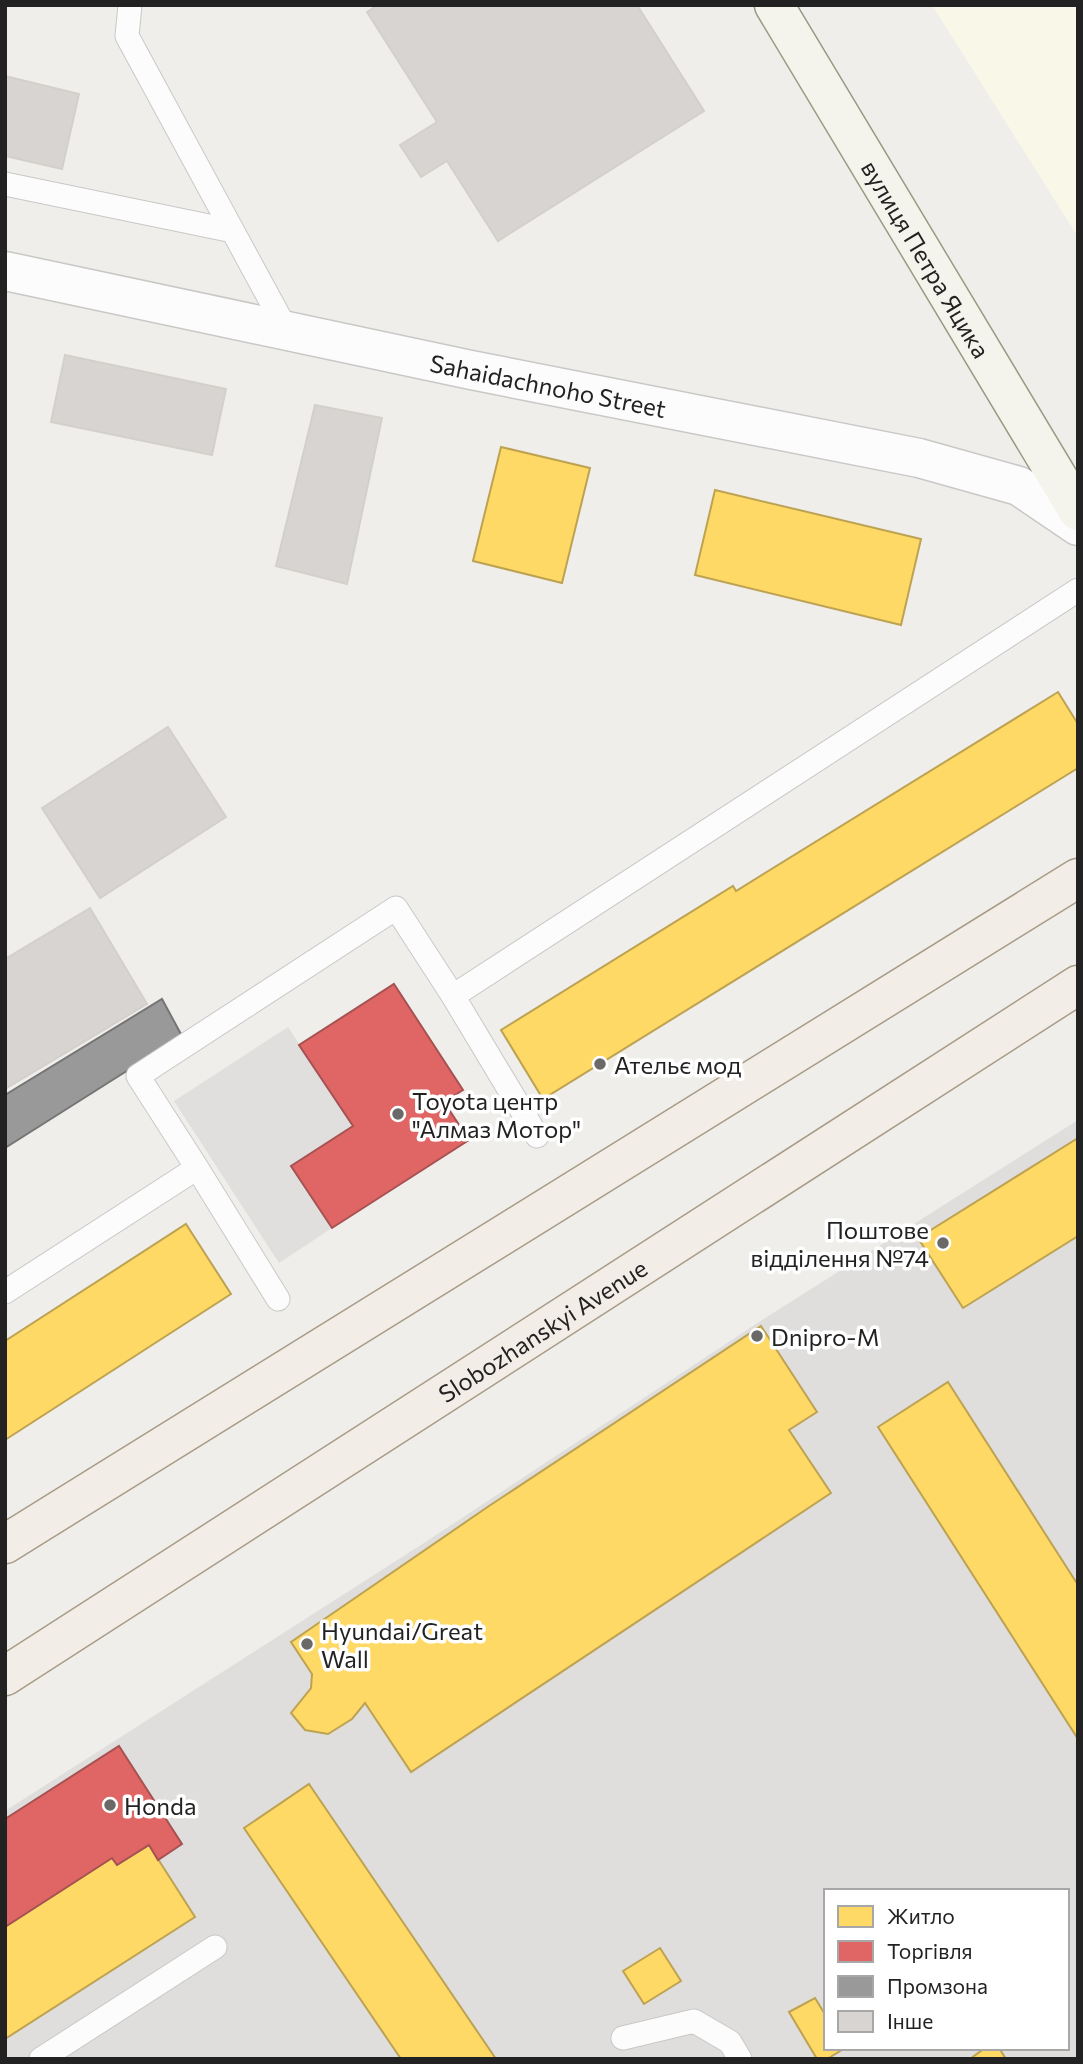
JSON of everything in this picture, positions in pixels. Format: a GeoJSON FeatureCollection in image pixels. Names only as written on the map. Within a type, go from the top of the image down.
{"type":"FeatureCollection","features":[{"type":"Feature","properties":{"kind":"main road"},"geometry":{"type":"LineString","coordinates":[[5,1544],[1078,878]]}},
{"type":"Feature","properties":{"kind":"main road","name":"Slobozhanskyi Avenue"},"geometry":{"type":"LineString","coordinates":[[5,1676],[1078,985]]}},
{"type":"Feature","properties":{"kind":"street","name":"вулиця Петра Яцика"},"geometry":{"type":"LineString","coordinates":[[774,5],[1078,511]]}},
{"type":"Feature","properties":{"kind":"street","name":"Sahaidachnoho Street"},"geometry":{"type":"LineString","coordinates":[[5,271],[471,370],[919,458],[1018,486],[1078,526]]}},
{"type":"Feature","properties":{"kind":"lane"},"geometry":{"type":"LineString","coordinates":[[130,5],[127,36],[287,331]]}},
{"type":"Feature","properties":{"kind":"lane"},"geometry":{"type":"LineString","coordinates":[[5,184],[233,231]]}},
{"type":"Feature","properties":{"kind":"lane"},"geometry":{"type":"LineString","coordinates":[[453,996],[1078,590]]}},
{"type":"Feature","properties":{"kind":"lane"},"geometry":{"type":"LineString","coordinates":[[278,1299],[138,1076],[396,908],[453,996],[537,1136]]}},
{"type":"Feature","properties":{"kind":"lane"},"geometry":{"type":"LineString","coordinates":[[5,1292],[197,1168]]}},
{"type":"Feature","properties":{"kind":"lane"},"geometry":{"type":"LineString","coordinates":[[41,2059],[215,1947]]}},
{"type":"Feature","properties":{"kind":"lane"},"geometry":{"type":"LineString","coordinates":[[623,2038],[694,2021],[730,2042],[740,2059]]}},
{"type":"Feature","properties":{"kind":"shaded area"},"geometry":{"type":"Polygon","coordinates":[[[932,5],[1078,5],[1078,237],[932,5]]]}},
{"type":"Feature","properties":{"kind":"shaded area"},"geometry":{"type":"Polygon","coordinates":[[[288,1027],[353,1126],[291,1166],[332,1228],[279,1263],[174,1101],[288,1027]]]}},
{"type":"Feature","properties":{"kind":"shaded area"},"geometry":{"type":"Polygon","coordinates":[[[1078,1120],[1078,2059],[5,2059],[5,1811],[427,1541],[759,1322],[1078,1120]]]}},
{"type":"Feature","properties":{"kind":"building: Житло"},"geometry":{"type":"Polygon","coordinates":[[[501,447],[590,468],[562,583],[473,561],[501,447]]]}},
{"type":"Feature","properties":{"kind":"building: Житло"},"geometry":{"type":"Polygon","coordinates":[[[715,490],[921,539],[901,625],[695,575],[715,490]]]}},
{"type":"Feature","properties":{"kind":"building: Житло"},"geometry":{"type":"Polygon","coordinates":[[[1058,692],[1078,724],[1078,768],[543,1099],[501,1030],[733,886],[736,891],[1058,692]]]}},
{"type":"Feature","properties":{"kind":"building: Житло"},"geometry":{"type":"Polygon","coordinates":[[[1078,1138],[1078,1236],[963,1308],[918,1238],[1078,1138]]]}},
{"type":"Feature","properties":{"kind":"building: Житло"},"geometry":{"type":"Polygon","coordinates":[[[186,1224],[231,1294],[5,1440],[5,1341],[186,1224]]]}},
{"type":"Feature","properties":{"kind":"building: Житло"},"geometry":{"type":"Polygon","coordinates":[[[761,1326],[817,1412],[789,1430],[831,1493],[411,1772],[365,1703],[352,1719],[328,1734],[305,1730],[291,1713],[311,1688],[312,1674],[291,1642],[489,1506],[761,1326]]]}},
{"type":"Feature","properties":{"kind":"building: Житло"},"geometry":{"type":"Polygon","coordinates":[[[948,1382],[1078,1585],[1078,1739],[878,1427],[948,1382]]]}},
{"type":"Feature","properties":{"kind":"building: Житло"},"geometry":{"type":"Polygon","coordinates":[[[309,1784],[496,2059],[401,2059],[244,1828],[309,1784]]]}},
{"type":"Feature","properties":{"kind":"building: Житло"},"geometry":{"type":"Polygon","coordinates":[[[149,1845],[195,1917],[5,2039],[5,1927],[112,1858],[117,1865],[149,1845]]]}},
{"type":"Feature","properties":{"kind":"building: Житло"},"geometry":{"type":"Polygon","coordinates":[[[660,1948],[681,1981],[644,2004],[623,1971],[660,1948]]]}},
{"type":"Feature","properties":{"kind":"building: Житло"},"geometry":{"type":"Polygon","coordinates":[[[815,1998],[824,2013],[824,2050],[842,2050],[827,2059],[817,2059],[789,2012],[815,1998]]]}},
{"type":"Feature","properties":{"kind":"building: Житло"},"geometry":{"type":"Polygon","coordinates":[[[982,2050],[1000,2050],[1006,2059],[970,2059],[982,2050]]]}},
{"type":"Feature","properties":{"kind":"building: Торгівля","name":"Toyota центр \"Алмаз Мотор\""},"geometry":{"type":"Polygon","coordinates":[[[394,984],[463,1090],[444,1102],[469,1140],[332,1228],[291,1166],[353,1126],[299,1045],[394,984]]]}},
{"type":"Feature","properties":{"kind":"building: Торгівля"},"geometry":{"type":"Polygon","coordinates":[[[119,1746],[182,1844],[158,1860],[149,1845],[117,1865],[112,1858],[5,1927],[5,1819],[119,1746]]]}},
{"type":"Feature","properties":{"kind":"building: Промзона"},"geometry":{"type":"Polygon","coordinates":[[[162,999],[182,1036],[5,1148],[5,1095],[162,999]]]}},
{"type":"Feature","properties":{"kind":"building: Інше"},"geometry":{"type":"Polygon","coordinates":[[[378,5],[637,5],[704,111],[498,241],[447,161],[421,177],[400,145],[437,122],[367,12],[378,5]]]}},
{"type":"Feature","properties":{"kind":"building: Інше"},"geometry":{"type":"Polygon","coordinates":[[[5,76],[79,94],[62,169],[5,156],[5,76]]]}},
{"type":"Feature","properties":{"kind":"building: Інше"},"geometry":{"type":"Polygon","coordinates":[[[65,355],[226,389],[212,455],[51,422],[65,355]]]}},
{"type":"Feature","properties":{"kind":"building: Інше"},"geometry":{"type":"Polygon","coordinates":[[[315,405],[382,418],[347,584],[276,566],[315,405]]]}},
{"type":"Feature","properties":{"kind":"building: Інше"},"geometry":{"type":"Polygon","coordinates":[[[168,727],[226,817],[100,898],[42,808],[168,727]]]}},
{"type":"Feature","properties":{"kind":"building: Інше"},"geometry":{"type":"Polygon","coordinates":[[[90,908],[147,1004],[5,1089],[5,959],[90,908]]]}},
{"type":"Feature","properties":{"kind":"place","name":"Ательє мод"},"geometry":{"type":"Point","coordinates":[600,1064]}},
{"type":"Feature","properties":{"kind":"place","name":"Toyota центр \"Алмаз Мотор\""},"geometry":{"type":"Point","coordinates":[398,1114]}},
{"type":"Feature","properties":{"kind":"place","name":"Поштове відділення №74"},"geometry":{"type":"Point","coordinates":[943,1243]}},
{"type":"Feature","properties":{"kind":"place","name":"Dnipro-M"},"geometry":{"type":"Point","coordinates":[757,1336]}},
{"type":"Feature","properties":{"kind":"place","name":"Hyundai/Great Wall"},"geometry":{"type":"Point","coordinates":[307,1644]}},
{"type":"Feature","properties":{"kind":"place","name":"Honda"},"geometry":{"type":"Point","coordinates":[110,1805]}}]}
